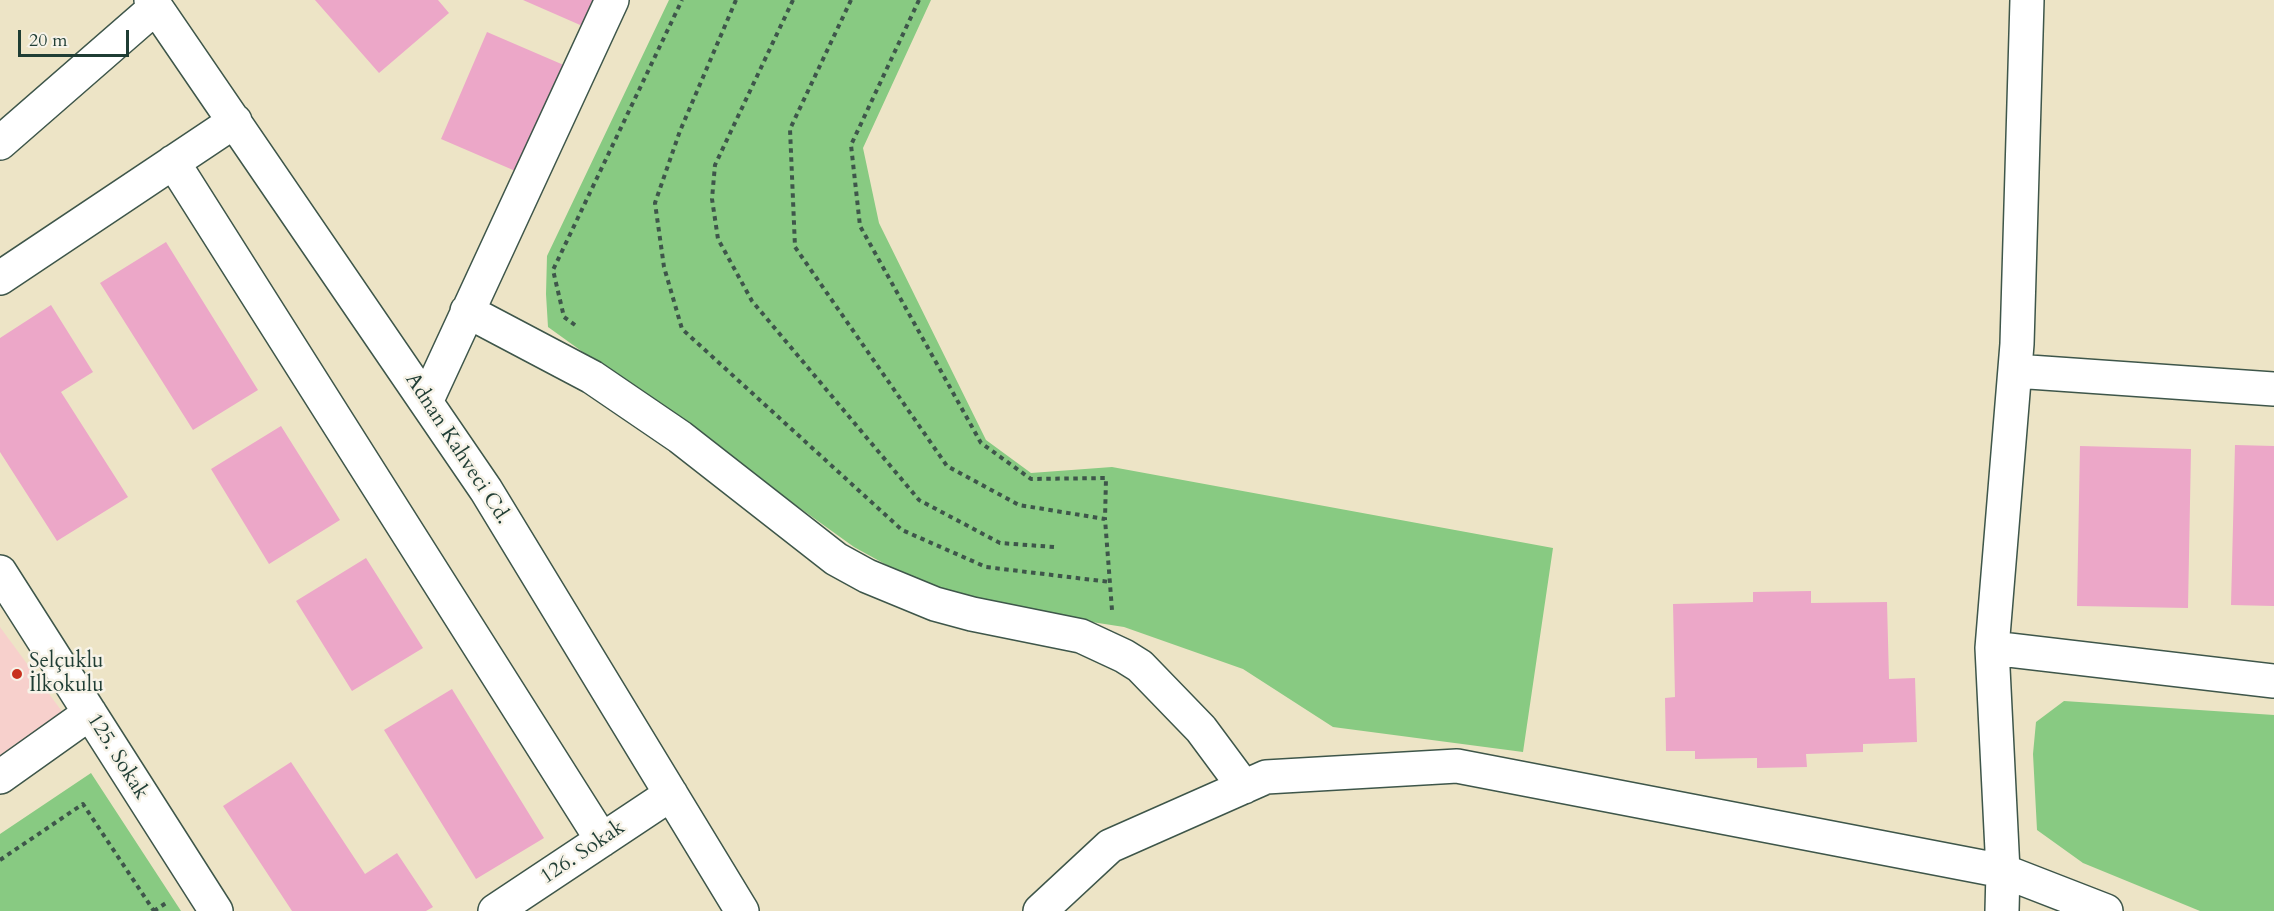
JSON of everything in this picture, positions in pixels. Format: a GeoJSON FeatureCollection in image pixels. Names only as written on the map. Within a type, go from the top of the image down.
{"type":"FeatureCollection","features":[{"type":"Feature","properties":{"kind":"street"},"geometry":{"type":"LineString","coordinates":[[426,402],[612,0]]}},
{"type":"Feature","properties":{"kind":"street"},"geometry":{"type":"LineString","coordinates":[[2002,911],[2003,871],[1992,648],[2015,371],[2026,0]]}},
{"type":"Feature","properties":{"kind":"street"},"geometry":{"type":"LineString","coordinates":[[0,143],[153,3]]}},
{"type":"Feature","properties":{"kind":"street","name":"Adnan Kahveci Cd."},"geometry":{"type":"LineString","coordinates":[[153,3],[486,490],[741,911]]}},
{"type":"Feature","properties":{"kind":"street"},"geometry":{"type":"LineString","coordinates":[[0,278],[235,121]]}},
{"type":"Feature","properties":{"kind":"street"},"geometry":{"type":"LineString","coordinates":[[174,162],[602,840]]}},
{"type":"Feature","properties":{"kind":"street"},"geometry":{"type":"LineString","coordinates":[[467,311],[592,377],[680,437],[836,559],[867,576],[935,604],[972,614],[1081,636],[1124,656],[1140,666],[1201,729],[1244,787]]}},
{"type":"Feature","properties":{"kind":"street"},"geometry":{"type":"LineString","coordinates":[[2015,371],[2274,389]]}},
{"type":"Feature","properties":{"kind":"street","name":"125. Sokak"},"geometry":{"type":"LineString","coordinates":[[0,572],[216,911]]}},
{"type":"Feature","properties":{"kind":"street"},"geometry":{"type":"LineString","coordinates":[[1992,648],[2274,681]]}},
{"type":"Feature","properties":{"kind":"street"},"geometry":{"type":"LineString","coordinates":[[0,777],[90,713]]}},
{"type":"Feature","properties":{"kind":"street"},"geometry":{"type":"LineString","coordinates":[[1040,911],[1110,846],[1266,777],[1456,766],[2003,871],[2106,911]]}},
{"type":"Feature","properties":{"kind":"street","name":"126. Sokak"},"geometry":{"type":"LineString","coordinates":[[495,911],[671,794]]}},
{"type":"Feature","properties":{"kind":"path"},"geometry":{"type":"LineString","coordinates":[[583,331],[564,316],[553,270],[682,0]]}},
{"type":"Feature","properties":{"kind":"path"},"geometry":{"type":"LineString","coordinates":[[736,0],[680,131],[655,203],[664,267],[682,329],[902,530],[986,567],[1110,582]]}},
{"type":"Feature","properties":{"kind":"path"},"geometry":{"type":"LineString","coordinates":[[793,0],[715,165],[712,199],[718,239],[752,301],[919,500],[1000,543],[1054,547]]}},
{"type":"Feature","properties":{"kind":"path"},"geometry":{"type":"LineString","coordinates":[[851,0],[790,129],[795,247],[946,466],[1019,505],[1105,519]]}},
{"type":"Feature","properties":{"kind":"path"},"geometry":{"type":"LineString","coordinates":[[919,0],[851,145],[860,226],[981,442],[1030,479],[1106,478],[1105,519],[1112,613],[1102,612]]}},
{"type":"Feature","properties":{"kind":"path"},"geometry":{"type":"LineString","coordinates":[[0,860],[83,804],[154,911]]}},
{"type":"Feature","properties":{"kind":"shaded area","name":"Selçuklu İlkokulu"},"geometry":{"type":"Polygon","coordinates":[[[0,627],[69,721],[0,767],[0,627]]]}},
{"type":"Feature","properties":{"kind":"green space"},"geometry":{"type":"Polygon","coordinates":[[[669,0],[931,0],[863,148],[879,223],[986,440],[1031,473],[1112,467],[1553,548],[1523,752],[1333,727],[1243,669],[1124,627],[950,600],[854,547],[548,327],[547,256],[669,0]]]}},
{"type":"Feature","properties":{"kind":"green space"},"geometry":{"type":"Polygon","coordinates":[[[2064,701],[2274,715],[2274,911],[2200,911],[2083,863],[2037,830],[2033,754],[2036,722],[2064,701]]]}},
{"type":"Feature","properties":{"kind":"green space"},"geometry":{"type":"Polygon","coordinates":[[[91,773],[181,911],[0,911],[0,834],[91,773]]]}},
{"type":"Feature","properties":{"kind":"building"},"geometry":{"type":"Polygon","coordinates":[[[315,0],[438,0],[449,13],[379,73],[315,0]]]}},
{"type":"Feature","properties":{"kind":"building"},"geometry":{"type":"Polygon","coordinates":[[[523,0],[599,0],[587,28],[523,0]]]}},
{"type":"Feature","properties":{"kind":"building"},"geometry":{"type":"Polygon","coordinates":[[[487,32],[566,66],[520,173],[441,139],[487,32]]]}},
{"type":"Feature","properties":{"kind":"building"},"geometry":{"type":"Polygon","coordinates":[[[166,242],[258,390],[193,430],[100,283],[166,242]]]}},
{"type":"Feature","properties":{"kind":"building"},"geometry":{"type":"Polygon","coordinates":[[[51,305],[93,372],[61,392],[128,497],[57,541],[0,452],[0,338],[51,305]]]}},
{"type":"Feature","properties":{"kind":"building"},"geometry":{"type":"Polygon","coordinates":[[[281,426],[340,520],[269,564],[211,469],[281,426]]]}},
{"type":"Feature","properties":{"kind":"building"},"geometry":{"type":"Polygon","coordinates":[[[2235,445],[2274,446],[2274,606],[2231,605],[2235,445]]]}},
{"type":"Feature","properties":{"kind":"building"},"geometry":{"type":"Polygon","coordinates":[[[2080,446],[2191,449],[2188,608],[2077,606],[2080,446]]]}},
{"type":"Feature","properties":{"kind":"building"},"geometry":{"type":"Polygon","coordinates":[[[366,558],[423,648],[352,691],[296,601],[366,558]]]}},
{"type":"Feature","properties":{"kind":"building"},"geometry":{"type":"Polygon","coordinates":[[[1811,591],[1811,603],[1887,602],[1889,679],[1915,678],[1917,742],[1863,744],[1863,752],[1806,754],[1807,767],[1757,768],[1757,758],[1695,759],[1695,751],[1666,751],[1665,698],[1675,697],[1673,604],[1753,602],[1753,592],[1811,591]]]}},
{"type":"Feature","properties":{"kind":"building"},"geometry":{"type":"Polygon","coordinates":[[[452,689],[544,838],[476,879],[384,730],[452,689]]]}},
{"type":"Feature","properties":{"kind":"building"},"geometry":{"type":"Polygon","coordinates":[[[291,762],[365,874],[397,853],[433,907],[426,911],[292,911],[223,806],[291,762]]]}},
{"type":"Feature","properties":{"kind":"place","name":"Selçuklu İlkokulu"},"geometry":{"type":"Point","coordinates":[17,674]}}]}
